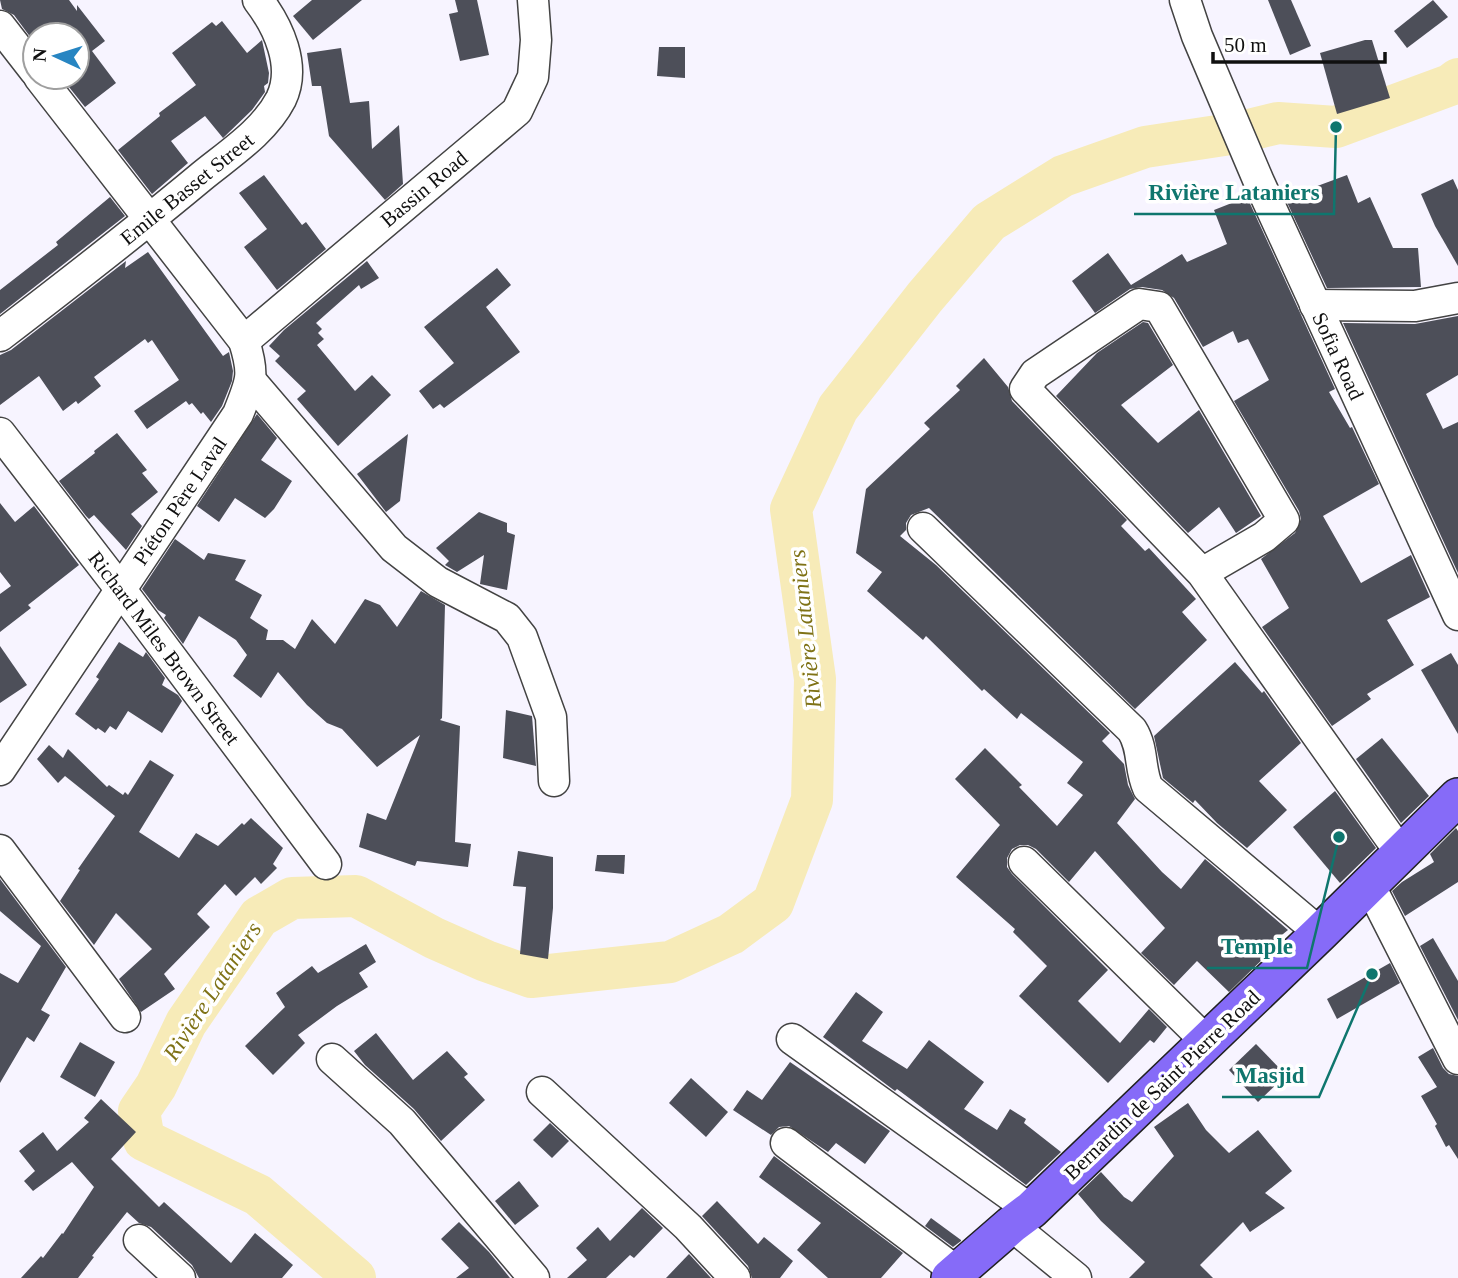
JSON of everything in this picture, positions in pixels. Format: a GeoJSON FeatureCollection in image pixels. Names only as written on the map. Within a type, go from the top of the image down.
{"type":"FeatureCollection","features":[{"type":"Feature","properties":{"kind":"main road","name":"Bernardin de Saint Pierre Road"},"geometry":{"type":"LineString","coordinates":[[954,1275],[1021,1218],[1320,933],[1458,797]]}},
{"type":"Feature","properties":{"kind":"street","name":"Emile Basset Street"},"geometry":{"type":"LineString","coordinates":[[0,336],[150,220],[259,130],[282,98],[286,73],[284,48],[272,18],[258,0]]}},
{"type":"Feature","properties":{"kind":"street","name":"Bassin Road"},"geometry":{"type":"LineString","coordinates":[[249,362],[517,111],[534,77],[536,40],[533,0]]}},
{"type":"Feature","properties":{"kind":"street","name":"Sofia Road"},"geometry":{"type":"LineString","coordinates":[[1185,0],[1259,182],[1458,615]]}},
{"type":"Feature","properties":{"kind":"street"},"geometry":{"type":"LineString","coordinates":[[0,26],[21,53]]}},
{"type":"Feature","properties":{"kind":"street"},"geometry":{"type":"LineString","coordinates":[[50,91],[150,220],[249,362],[394,548],[438,582],[507,618],[522,637],[551,717],[554,781]]}},
{"type":"Feature","properties":{"kind":"street"},"geometry":{"type":"LineString","coordinates":[[1202,573],[1264,537],[1284,520],[1159,307],[1139,304],[1035,374],[1025,389],[1202,573],[1400,852]]}},
{"type":"Feature","properties":{"kind":"street"},"geometry":{"type":"LineString","coordinates":[[1315,305],[1454,305]]}},
{"type":"Feature","properties":{"kind":"street","name":"Piéton Père Laval"},"geometry":{"type":"LineString","coordinates":[[0,771],[238,414],[249,362]]}},
{"type":"Feature","properties":{"kind":"street","name":"Richard Miles Brown Street"},"geometry":{"type":"LineString","coordinates":[[0,433],[326,864]]}},
{"type":"Feature","properties":{"kind":"street"},"geometry":{"type":"LineString","coordinates":[[923,528],[1132,730],[1142,750],[1143,775],[1149,788],[1320,933]]}},
{"type":"Feature","properties":{"kind":"street"},"geometry":{"type":"LineString","coordinates":[[0,850],[125,1017]]}},
{"type":"Feature","properties":{"kind":"street"},"geometry":{"type":"LineString","coordinates":[[1024,862],[1206,1041]]}},
{"type":"Feature","properties":{"kind":"street"},"geometry":{"type":"LineString","coordinates":[[1369,884],[1458,1059]]}},
{"type":"Feature","properties":{"kind":"street"},"geometry":{"type":"LineString","coordinates":[[792,1039],[1021,1218],[1076,1278]]}},
{"type":"Feature","properties":{"kind":"street"},"geometry":{"type":"LineString","coordinates":[[332,1059],[402,1122],[534,1278]]}},
{"type":"Feature","properties":{"kind":"street"},"geometry":{"type":"LineString","coordinates":[[542,1092],[679,1218],[736,1278]]}},
{"type":"Feature","properties":{"kind":"street"},"geometry":{"type":"LineString","coordinates":[[786,1143],[954,1275]]}},
{"type":"Feature","properties":{"kind":"street"},"geometry":{"type":"LineString","coordinates":[[139,1240],[180,1278]]}},
{"type":"Feature","properties":{"kind":"building"},"geometry":{"type":"Polygon","coordinates":[[[0,0],[69,0],[77,11],[77,5],[89,21],[21,21],[21,24],[14,15],[2,9],[0,0]]]}},
{"type":"Feature","properties":{"kind":"building"},"geometry":{"type":"Polygon","coordinates":[[[312,0],[362,0],[313,40],[293,16],[312,0]]]}},
{"type":"Feature","properties":{"kind":"building"},"geometry":{"type":"Polygon","coordinates":[[[455,0],[477,0],[489,55],[460,61],[449,14],[458,12],[455,0]]]}},
{"type":"Feature","properties":{"kind":"building"},"geometry":{"type":"Polygon","coordinates":[[[1268,0],[1291,0],[1311,46],[1290,55],[1268,0]]]}},
{"type":"Feature","properties":{"kind":"building"},"geometry":{"type":"Polygon","coordinates":[[[1433,0],[1448,17],[1407,48],[1394,31],[1433,0]]]}},
{"type":"Feature","properties":{"kind":"building"},"geometry":{"type":"Polygon","coordinates":[[[222,21],[247,53],[262,40],[269,73],[268,83],[264,86],[265,92],[252,110],[223,138],[205,116],[171,141],[188,163],[152,194],[118,150],[160,116],[159,113],[196,85],[172,53],[212,22],[216,26],[222,21]]]}},
{"type":"Feature","properties":{"kind":"building"},"geometry":{"type":"Polygon","coordinates":[[[91,23],[105,41],[92,51],[116,83],[85,107],[72,91],[91,91],[91,23]]]}},
{"type":"Feature","properties":{"kind":"building"},"geometry":{"type":"Polygon","coordinates":[[[1372,40],[1390,98],[1337,114],[1320,53],[1372,40]]]}},
{"type":"Feature","properties":{"kind":"building"},"geometry":{"type":"Polygon","coordinates":[[[659,47],[685,47],[685,78],[657,76],[659,47]]]}},
{"type":"Feature","properties":{"kind":"building"},"geometry":{"type":"Polygon","coordinates":[[[341,48],[350,103],[369,101],[372,149],[399,125],[403,184],[385,200],[329,136],[321,86],[312,86],[307,53],[341,48]]]}},
{"type":"Feature","properties":{"kind":"building"},"geometry":{"type":"Polygon","coordinates":[[[264,175],[302,225],[306,222],[326,249],[277,290],[244,247],[267,229],[239,193],[264,175]]]}},
{"type":"Feature","properties":{"kind":"building"},"geometry":{"type":"Polygon","coordinates":[[[1347,175],[1358,203],[1370,197],[1393,248],[1418,248],[1421,287],[1327,288],[1285,198],[1347,175]]]}},
{"type":"Feature","properties":{"kind":"building"},"geometry":{"type":"Polygon","coordinates":[[[1453,179],[1458,190],[1458,266],[1435,226],[1421,194],[1453,179]]]}},
{"type":"Feature","properties":{"kind":"building"},"geometry":{"type":"Polygon","coordinates":[[[110,197],[125,216],[0,314],[0,290],[58,245],[56,242],[110,197]]]}},
{"type":"Feature","properties":{"kind":"building"},"geometry":{"type":"Polygon","coordinates":[[[1247,197],[1335,389],[1329,392],[1350,428],[1352,427],[1379,484],[1323,516],[1361,583],[1411,555],[1430,597],[1387,620],[1414,665],[1367,694],[1371,699],[1332,726],[1262,627],[1289,608],[1261,559],[1295,533],[1301,519],[1299,511],[1234,401],[1269,380],[1248,339],[1238,343],[1233,331],[1203,347],[1174,298],[1162,290],[1142,287],[1130,289],[1095,313],[1072,281],[1108,253],[1131,285],[1182,254],[1187,262],[1227,244],[1214,210],[1247,197]]]}},
{"type":"Feature","properties":{"kind":"building"},"geometry":{"type":"Polygon","coordinates":[[[148,252],[223,356],[229,352],[232,381],[222,406],[211,422],[203,412],[201,414],[192,403],[189,405],[186,401],[147,429],[134,411],[179,380],[152,340],[148,343],[145,339],[94,377],[101,386],[78,404],[76,401],[63,411],[39,376],[0,405],[0,355],[11,350],[126,261],[125,268],[148,252]]]}},
{"type":"Feature","properties":{"kind":"building"},"geometry":{"type":"Polygon","coordinates":[[[367,261],[379,278],[361,289],[359,285],[316,323],[322,329],[318,333],[324,339],[317,345],[355,391],[372,375],[391,395],[338,446],[297,399],[306,391],[275,361],[280,356],[269,346],[284,330],[367,261]]]}},
{"type":"Feature","properties":{"kind":"building"},"geometry":{"type":"Polygon","coordinates":[[[497,268],[511,285],[486,307],[520,352],[444,408],[440,404],[433,409],[419,391],[454,363],[424,327],[497,268]]]}},
{"type":"Feature","properties":{"kind":"building"},"geometry":{"type":"Polygon","coordinates":[[[1458,316],[1458,375],[1426,394],[1443,429],[1458,422],[1458,573],[1343,323],[1415,324],[1458,316]]]}},
{"type":"Feature","properties":{"kind":"building"},"geometry":{"type":"Polygon","coordinates":[[[1143,322],[1148,323],[1173,365],[1121,405],[1158,443],[1199,410],[1261,516],[1236,533],[1219,507],[1188,533],[1056,396],[1097,353],[1143,322]]]}},
{"type":"Feature","properties":{"kind":"building"},"geometry":{"type":"Polygon","coordinates":[[[984,358],[1008,387],[1012,401],[1127,520],[1121,526],[1145,551],[1149,548],[1196,599],[1182,612],[1207,640],[1135,709],[929,508],[911,515],[906,523],[906,530],[900,536],[936,565],[1110,733],[1102,741],[1124,764],[1128,785],[1135,799],[1117,823],[1162,872],[1181,889],[1205,859],[1288,930],[1272,943],[1275,947],[1229,992],[1197,961],[1174,985],[1141,953],[1165,928],[1095,851],[1069,882],[1036,849],[1020,845],[1012,849],[1007,858],[1007,867],[1012,874],[1108,970],[1078,1001],[1120,1043],[1149,1009],[1167,1027],[1154,1043],[1150,1040],[1108,1083],[1019,996],[1047,966],[1013,932],[1015,929],[956,877],[1000,825],[955,779],[985,748],[1057,826],[1083,795],[1067,783],[1083,762],[1021,713],[1017,719],[984,689],[982,691],[926,636],[923,640],[867,591],[882,572],[856,553],[866,489],[930,429],[924,423],[960,390],[956,386],[984,358]]]}},
{"type":"Feature","properties":{"kind":"building"},"geometry":{"type":"Polygon","coordinates":[[[257,414],[277,438],[261,460],[292,481],[265,518],[235,498],[219,522],[197,506],[257,414]]]}},
{"type":"Feature","properties":{"kind":"building"},"geometry":{"type":"Polygon","coordinates":[[[117,433],[147,470],[142,473],[158,492],[131,514],[142,526],[126,550],[94,515],[89,519],[86,516],[59,481],[117,433]]]}},
{"type":"Feature","properties":{"kind":"building"},"geometry":{"type":"Polygon","coordinates":[[[408,434],[400,501],[386,512],[357,474],[408,434]]]}},
{"type":"Feature","properties":{"kind":"building"},"geometry":{"type":"Polygon","coordinates":[[[0,503],[15,522],[34,506],[79,565],[28,605],[31,608],[0,632],[0,594],[11,586],[0,572],[0,503]]]}},
{"type":"Feature","properties":{"kind":"building"},"geometry":{"type":"Polygon","coordinates":[[[479,512],[507,523],[507,532],[515,535],[507,590],[480,584],[484,555],[457,572],[445,565],[449,561],[436,548],[479,512]]]}},
{"type":"Feature","properties":{"kind":"building"},"geometry":{"type":"Polygon","coordinates":[[[175,539],[204,560],[208,553],[246,560],[235,580],[262,595],[250,618],[268,630],[266,640],[283,640],[295,649],[312,619],[335,644],[365,599],[380,605],[397,627],[421,591],[445,605],[440,720],[460,726],[455,842],[471,844],[468,867],[417,861],[415,866],[359,847],[367,813],[386,820],[420,735],[377,767],[342,729],[327,723],[307,705],[278,672],[261,698],[233,676],[247,655],[236,640],[199,616],[183,644],[164,618],[166,615],[158,610],[142,589],[175,539]]]}},
{"type":"Feature","properties":{"kind":"building"},"geometry":{"type":"Polygon","coordinates":[[[119,642],[143,657],[146,652],[165,678],[162,685],[178,695],[182,701],[162,733],[128,711],[116,730],[110,726],[105,733],[98,728],[96,730],[75,714],[99,679],[96,677],[119,642]]]}},
{"type":"Feature","properties":{"kind":"building"},"geometry":{"type":"Polygon","coordinates":[[[0,646],[27,685],[0,703],[0,646]]]}},
{"type":"Feature","properties":{"kind":"building"},"geometry":{"type":"Polygon","coordinates":[[[1451,653],[1458,665],[1458,734],[1421,670],[1451,653]]]}},
{"type":"Feature","properties":{"kind":"building"},"geometry":{"type":"Polygon","coordinates":[[[1235,662],[1262,693],[1264,691],[1301,743],[1259,781],[1287,810],[1247,848],[1195,800],[1193,803],[1163,778],[1154,736],[1235,662]]]}},
{"type":"Feature","properties":{"kind":"building"},"geometry":{"type":"Polygon","coordinates":[[[506,710],[532,716],[536,766],[503,758],[506,710]]]}},
{"type":"Feature","properties":{"kind":"building"},"geometry":{"type":"Polygon","coordinates":[[[1382,738],[1429,796],[1401,823],[1356,759],[1382,738]]]}},
{"type":"Feature","properties":{"kind":"building"},"geometry":{"type":"Polygon","coordinates":[[[49,745],[63,758],[68,749],[107,787],[109,785],[123,795],[125,792],[128,795],[150,760],[174,775],[139,832],[179,858],[196,833],[218,846],[251,818],[283,848],[273,864],[277,868],[261,884],[255,877],[236,896],[225,884],[197,914],[210,927],[164,974],[175,989],[141,1012],[119,979],[152,949],[116,913],[94,945],[60,901],[80,870],[78,869],[115,816],[65,776],[58,783],[37,759],[49,745]]]}},
{"type":"Feature","properties":{"kind":"building"},"geometry":{"type":"Polygon","coordinates":[[[1335,791],[1376,848],[1340,883],[1293,827],[1335,791]]]}},
{"type":"Feature","properties":{"kind":"building"},"geometry":{"type":"Polygon","coordinates":[[[1456,828],[1458,882],[1405,916],[1392,891],[1434,862],[1430,854],[1456,828]]]}},
{"type":"Feature","properties":{"kind":"building"},"geometry":{"type":"Polygon","coordinates":[[[518,851],[553,857],[553,908],[548,959],[520,954],[526,887],[513,886],[518,851]]]}},
{"type":"Feature","properties":{"kind":"building"},"geometry":{"type":"Polygon","coordinates":[[[597,855],[625,855],[624,874],[595,871],[597,855]]]}},
{"type":"Feature","properties":{"kind":"building"},"geometry":{"type":"Polygon","coordinates":[[[0,879],[66,967],[41,1010],[50,1015],[34,1042],[27,1037],[0,1083],[0,973],[18,983],[41,946],[0,911],[0,879]]]}},
{"type":"Feature","properties":{"kind":"building"},"geometry":{"type":"Polygon","coordinates":[[[1433,938],[1458,981],[1458,1020],[1420,946],[1433,938]]]}},
{"type":"Feature","properties":{"kind":"building"},"geometry":{"type":"Polygon","coordinates":[[[366,944],[376,962],[359,973],[368,987],[298,1035],[305,1043],[273,1075],[245,1046],[285,1007],[276,993],[312,966],[318,973],[366,944]]]}},
{"type":"Feature","properties":{"kind":"building"},"geometry":{"type":"Polygon","coordinates":[[[1390,963],[1400,983],[1337,1019],[1327,999],[1390,963]]]}},
{"type":"Feature","properties":{"kind":"building"},"geometry":{"type":"Polygon","coordinates":[[[856,992],[883,1012],[862,1041],[907,1069],[929,1040],[984,1082],[964,1109],[997,1130],[1010,1109],[1026,1119],[1024,1123],[1061,1152],[1026,1185],[823,1037],[856,992]]]}},
{"type":"Feature","properties":{"kind":"building"},"geometry":{"type":"Polygon","coordinates":[[[376,1033],[413,1080],[447,1051],[468,1074],[464,1077],[485,1100],[441,1141],[414,1109],[365,1065],[354,1051],[376,1033]]]}},
{"type":"Feature","properties":{"kind":"building"},"geometry":{"type":"Polygon","coordinates":[[[80,1042],[115,1062],[95,1097],[60,1077],[80,1042]]]}},
{"type":"Feature","properties":{"kind":"building"},"geometry":{"type":"Polygon","coordinates":[[[1256,1044],[1286,1075],[1258,1102],[1229,1070],[1256,1044]]]}},
{"type":"Feature","properties":{"kind":"building"},"geometry":{"type":"Polygon","coordinates":[[[1433,1048],[1443,1068],[1449,1074],[1458,1076],[1458,1159],[1449,1145],[1446,1147],[1421,1096],[1437,1087],[1418,1057],[1433,1048]]]}},
{"type":"Feature","properties":{"kind":"building"},"geometry":{"type":"Polygon","coordinates":[[[790,1062],[890,1131],[865,1164],[836,1143],[828,1152],[789,1126],[779,1127],[771,1135],[733,1110],[747,1090],[762,1100],[790,1062]]]}},
{"type":"Feature","properties":{"kind":"building"},"geometry":{"type":"Polygon","coordinates":[[[691,1078],[728,1112],[706,1137],[669,1103],[691,1078]]]}},
{"type":"Feature","properties":{"kind":"building"},"geometry":{"type":"Polygon","coordinates":[[[101,1099],[136,1132],[111,1159],[159,1207],[164,1202],[231,1263],[255,1233],[293,1265],[282,1278],[199,1278],[192,1265],[151,1227],[139,1223],[127,1212],[78,1278],[21,1278],[41,1256],[43,1258],[63,1234],[94,1187],[72,1162],[33,1191],[24,1181],[35,1171],[19,1151],[43,1132],[57,1151],[89,1122],[84,1118],[101,1099]]]}},
{"type":"Feature","properties":{"kind":"building"},"geometry":{"type":"Polygon","coordinates":[[[1188,1103],[1206,1130],[1229,1153],[1258,1130],[1292,1171],[1265,1193],[1285,1208],[1250,1232],[1243,1222],[1200,1265],[1213,1278],[1129,1278],[1145,1262],[1101,1221],[1078,1194],[1101,1172],[1132,1202],[1174,1156],[1154,1127],[1188,1103]]]}},
{"type":"Feature","properties":{"kind":"building"},"geometry":{"type":"Polygon","coordinates":[[[550,1123],[569,1141],[552,1158],[533,1140],[550,1123]]]}},
{"type":"Feature","properties":{"kind":"building"},"geometry":{"type":"Polygon","coordinates":[[[774,1156],[903,1253],[881,1278],[828,1278],[797,1250],[821,1223],[759,1177],[774,1156]]]}},
{"type":"Feature","properties":{"kind":"building"},"geometry":{"type":"Polygon","coordinates":[[[519,1181],[539,1206],[515,1225],[495,1201],[519,1181]]]}},
{"type":"Feature","properties":{"kind":"building"},"geometry":{"type":"Polygon","coordinates":[[[717,1201],[758,1244],[764,1237],[793,1261],[780,1278],[752,1278],[748,1266],[702,1216],[717,1201]]]}},
{"type":"Feature","properties":{"kind":"building"},"geometry":{"type":"Polygon","coordinates":[[[642,1208],[663,1228],[634,1258],[630,1255],[606,1278],[567,1278],[587,1260],[576,1248],[598,1227],[610,1241],[642,1208]]]}},
{"type":"Feature","properties":{"kind":"building"},"geometry":{"type":"Polygon","coordinates":[[[931,1218],[961,1241],[953,1247],[925,1226],[931,1218]]]}},
{"type":"Feature","properties":{"kind":"building"},"geometry":{"type":"Polygon","coordinates":[[[459,1222],[510,1278],[456,1278],[469,1268],[441,1239],[459,1222]]]}},
{"type":"Feature","properties":{"kind":"building"},"geometry":{"type":"Polygon","coordinates":[[[689,1254],[711,1278],[666,1278],[689,1254]]]}},
{"type":"Feature","properties":{"kind":"waterway","name":"Rivière Lataniers"},"geometry":{"type":"LineString","coordinates":[[355,1278],[258,1195],[144,1140],[139,1111],[156,1086],[186,1023],[259,917],[292,898],[356,896],[434,938],[531,977],[670,962],[731,934],[773,903],[812,800],[815,679],[791,509],[838,408],[925,297],[989,222],[1063,176],[1145,147],[1237,133],[1278,123],[1336,127],[1450,85],[1458,79]]}},
{"type":"Feature","properties":{"kind":"place","name":"Rivière Lataniers"},"geometry":{"type":"Point","coordinates":[1336,127]}},
{"type":"Feature","properties":{"kind":"place","name":"Temple"},"geometry":{"type":"Point","coordinates":[1339,837]}},
{"type":"Feature","properties":{"kind":"place","name":"Masjid"},"geometry":{"type":"Point","coordinates":[1372,974]}}]}
